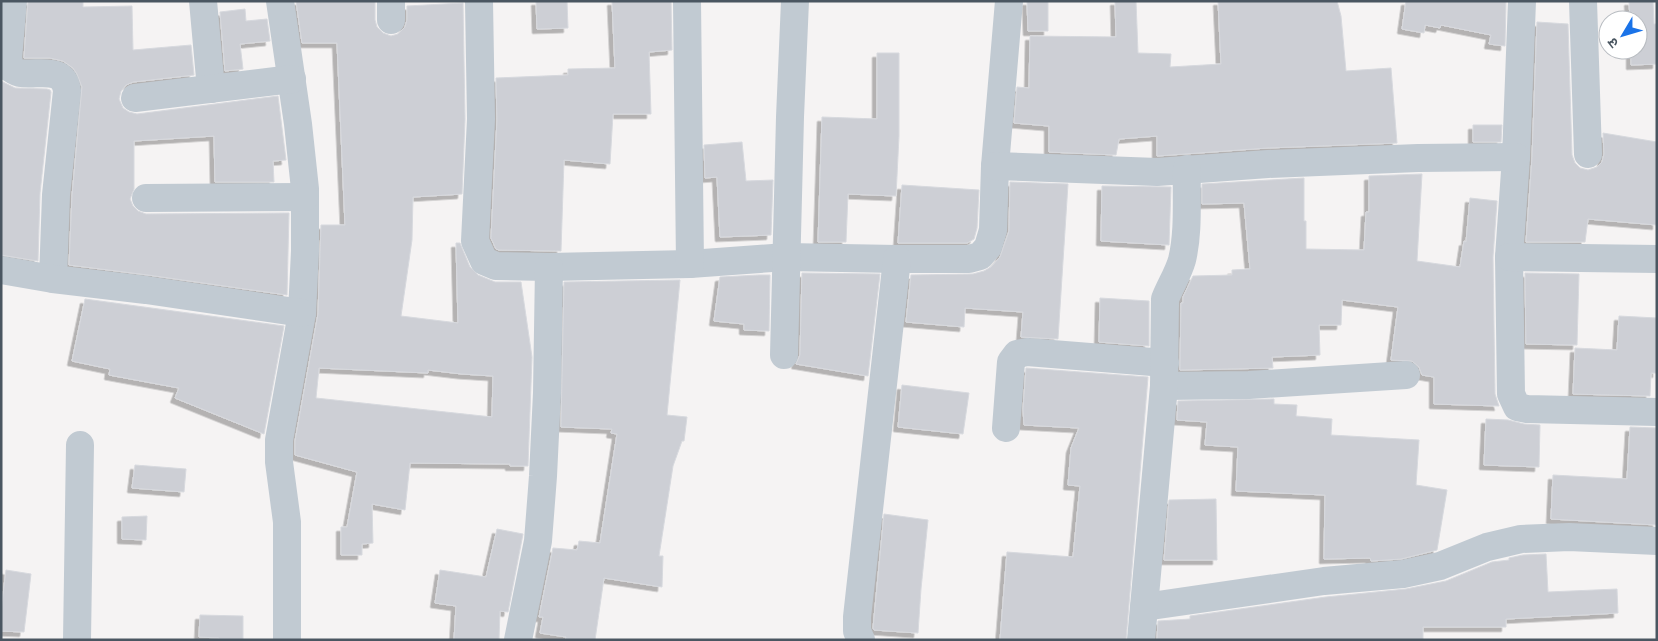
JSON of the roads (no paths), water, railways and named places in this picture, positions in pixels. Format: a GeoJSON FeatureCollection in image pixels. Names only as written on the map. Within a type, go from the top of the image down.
{"type":"FeatureCollection","features":[{"type":"Feature","properties":{"kind":"street"},"geometry":{"type":"LineString","coordinates":[[13,1],[8,58],[10,68],[19,73],[61,76],[66,83],[67,91],[56,195],[52,279]]}},
{"type":"Feature","properties":{"kind":"street"},"geometry":{"type":"LineString","coordinates":[[204,1],[211,89]]}},
{"type":"Feature","properties":{"kind":"street"},"geometry":{"type":"LineString","coordinates":[[280,1],[298,124],[305,197],[306,251],[302,313],[279,440],[279,462],[286,522],[287,640]]}},
{"type":"Feature","properties":{"kind":"street"},"geometry":{"type":"LineString","coordinates":[[478,1],[481,119],[475,242],[484,261],[496,266],[549,267],[690,264],[786,257],[969,259],[980,256],[988,247],[993,230],[995,166],[1009,1]]}},
{"type":"Feature","properties":{"kind":"street"},"geometry":{"type":"LineString","coordinates":[[687,1],[690,264]]}},
{"type":"Feature","properties":{"kind":"street"},"geometry":{"type":"LineString","coordinates":[[784,355],[795,1]]}},
{"type":"Feature","properties":{"kind":"street"},"geometry":{"type":"LineString","coordinates":[[1522,1],[1516,157],[1509,256],[1511,394],[1517,407],[1527,410],[1657,412]]}},
{"type":"Feature","properties":{"kind":"street"},"geometry":{"type":"LineString","coordinates":[[1583,1],[1588,154]]}},
{"type":"Feature","properties":{"kind":"street"},"geometry":{"type":"LineString","coordinates":[[135,98],[292,79]]}},
{"type":"Feature","properties":{"kind":"street"},"geometry":{"type":"LineString","coordinates":[[995,166],[1157,172],[1268,164],[1418,158],[1516,157]]}},
{"type":"Feature","properties":{"kind":"street"},"geometry":{"type":"LineString","coordinates":[[1141,640],[1165,375],[1165,299],[1169,286],[1178,273],[1182,258],[1186,232],[1187,169]]}},
{"type":"Feature","properties":{"kind":"street"},"geometry":{"type":"LineString","coordinates":[[146,198],[305,197]]}},
{"type":"Feature","properties":{"kind":"street"},"geometry":{"type":"LineString","coordinates":[[1509,256],[1657,259]]}},
{"type":"Feature","properties":{"kind":"street"},"geometry":{"type":"LineString","coordinates":[[861,640],[857,631],[856,616],[897,259]]}},
{"type":"Feature","properties":{"kind":"street"},"geometry":{"type":"LineString","coordinates":[[518,640],[539,532],[547,393],[549,267]]}},
{"type":"Feature","properties":{"kind":"street"},"geometry":{"type":"LineString","coordinates":[[1,270],[52,279],[146,290],[302,313]]}},
{"type":"Feature","properties":{"kind":"street"},"geometry":{"type":"LineString","coordinates":[[1006,428],[1011,362],[1017,354],[1028,352],[1165,375],[1249,385],[1406,375]]}},
{"type":"Feature","properties":{"kind":"street"},"geometry":{"type":"LineString","coordinates":[[77,640],[80,445]]}},
{"type":"Feature","properties":{"kind":"street"},"geometry":{"type":"LineString","coordinates":[[1144,607],[1324,581],[1403,574],[1440,566],[1487,547],[1521,539],[1569,537],[1657,541]]}}]}
